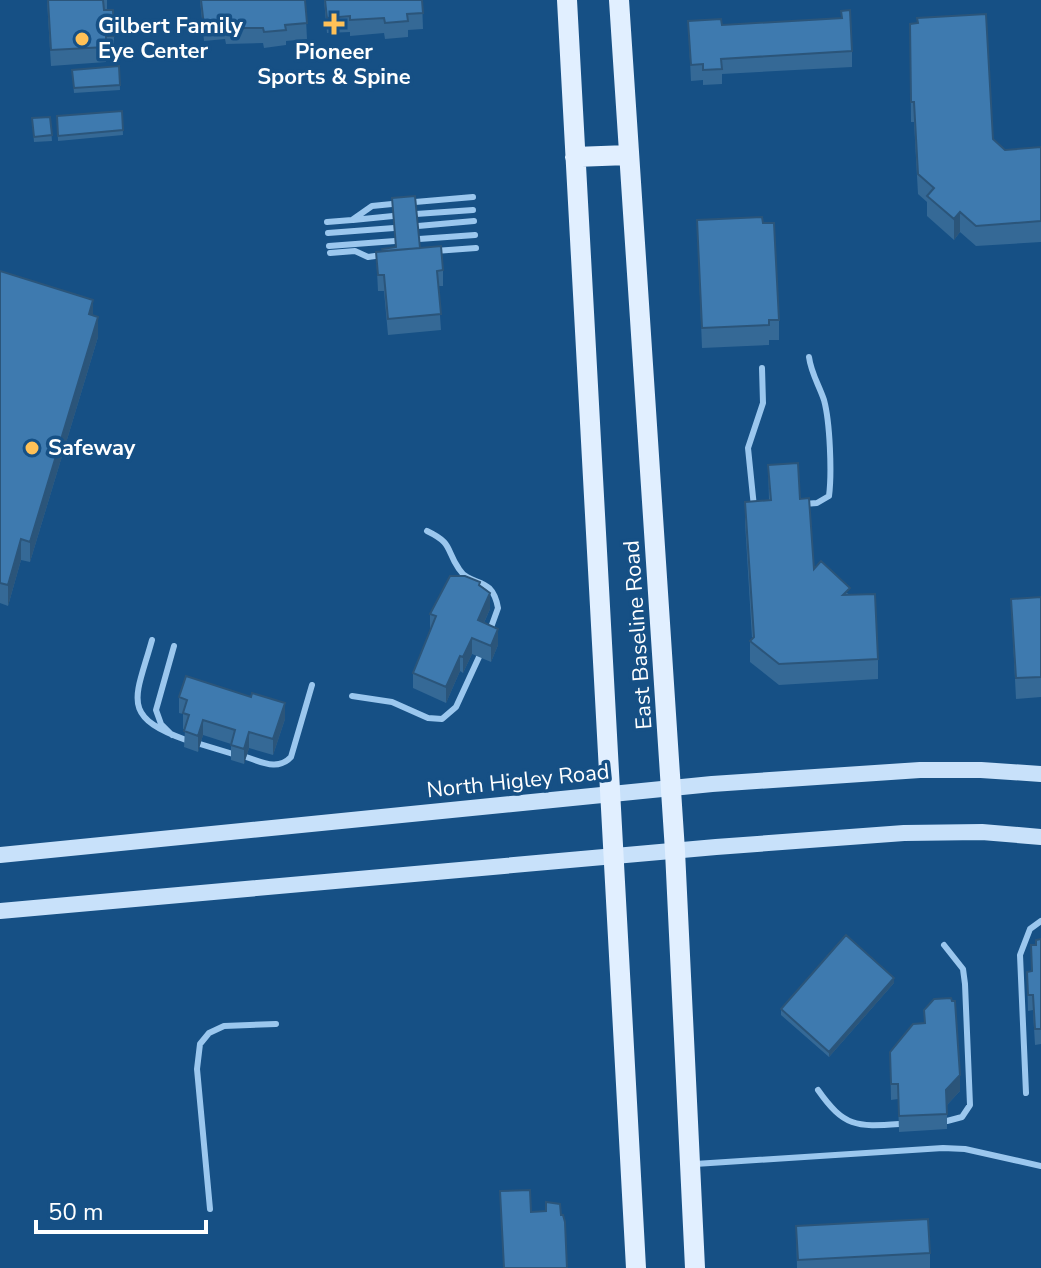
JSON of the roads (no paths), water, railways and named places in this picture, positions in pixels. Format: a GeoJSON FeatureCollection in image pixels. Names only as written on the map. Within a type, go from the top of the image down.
{"type":"FeatureCollection","features":[{"type":"Feature","properties":{"kind":"main road","name":"East Baseline Road"},"geometry":{"type":"LineString","coordinates":[[567,0],[636,1268]]}},
{"type":"Feature","properties":{"kind":"main road","name":"East Baseline Road"},"geometry":{"type":"LineString","coordinates":[[619,0],[675,851],[695,1268]]}},
{"type":"Feature","properties":{"kind":"main road"},"geometry":{"type":"LineString","coordinates":[[575,157],[628,155]]}},
{"type":"Feature","properties":{"kind":"main road","name":"North Higley Road"},"geometry":{"type":"LineString","coordinates":[[0,855],[671,787],[920,770],[1041,774]]}},
{"type":"Feature","properties":{"kind":"main road"},"geometry":{"type":"LineString","coordinates":[[0,911],[904,833],[982,832],[1041,837]]}},
{"type":"Feature","properties":{"kind":"lane"},"geometry":{"type":"LineString","coordinates":[[415,202],[473,197]]}},
{"type":"Feature","properties":{"kind":"lane"},"geometry":{"type":"LineString","coordinates":[[352,220],[372,206],[392,204]]}},
{"type":"Feature","properties":{"kind":"lane"},"geometry":{"type":"LineString","coordinates":[[416,214],[473,210]]}},
{"type":"Feature","properties":{"kind":"lane"},"geometry":{"type":"LineString","coordinates":[[327,222],[393,216]]}},
{"type":"Feature","properties":{"kind":"lane"},"geometry":{"type":"LineString","coordinates":[[418,226],[474,221]]}},
{"type":"Feature","properties":{"kind":"lane"},"geometry":{"type":"LineString","coordinates":[[328,233],[394,228]]}},
{"type":"Feature","properties":{"kind":"lane"},"geometry":{"type":"LineString","coordinates":[[419,239],[475,235]]}},
{"type":"Feature","properties":{"kind":"lane"},"geometry":{"type":"LineString","coordinates":[[382,255],[368,257],[355,251],[330,249],[395,241]]}},
{"type":"Feature","properties":{"kind":"lane"},"geometry":{"type":"LineString","coordinates":[[420,252],[476,248]]}},
{"type":"Feature","properties":{"kind":"lane"},"geometry":{"type":"LineString","coordinates":[[799,505],[817,503],[829,496],[831,483],[826,410],[809,357]]}},
{"type":"Feature","properties":{"kind":"lane"},"geometry":{"type":"LineString","coordinates":[[761,506],[752,507],[748,448],[763,403],[762,368]]}},
{"type":"Feature","properties":{"kind":"lane"},"geometry":{"type":"LineString","coordinates":[[427,531],[446,543],[459,570],[491,589],[498,608],[486,639]]}},
{"type":"Feature","properties":{"kind":"lane"},"geometry":{"type":"LineString","coordinates":[[152,640],[137,702],[141,714],[159,731],[186,740]]}},
{"type":"Feature","properties":{"kind":"lane"},"geometry":{"type":"LineString","coordinates":[[173,735],[161,724],[156,710],[174,646]]}},
{"type":"Feature","properties":{"kind":"lane"},"geometry":{"type":"LineString","coordinates":[[352,696],[392,702],[428,718],[442,719],[456,707],[479,657]]}},
{"type":"Feature","properties":{"kind":"lane"},"geometry":{"type":"LineString","coordinates":[[246,757],[277,766],[286,763],[291,757],[312,685]]}},
{"type":"Feature","properties":{"kind":"lane"},"geometry":{"type":"LineString","coordinates":[[200,744],[233,754]]}},
{"type":"Feature","properties":{"kind":"lane"},"geometry":{"type":"LineString","coordinates":[[1026,1093],[1020,955],[1030,929],[1041,921]]}},
{"type":"Feature","properties":{"kind":"lane"},"geometry":{"type":"LineString","coordinates":[[944,945],[963,969],[970,1105],[962,1117],[947,1121]]}},
{"type":"Feature","properties":{"kind":"lane"},"geometry":{"type":"LineString","coordinates":[[210,1209],[197,1069],[200,1044],[209,1033],[224,1026],[276,1024]]}},
{"type":"Feature","properties":{"kind":"lane"},"geometry":{"type":"LineString","coordinates":[[818,1090],[834,1112],[855,1123],[870,1126],[899,1124]]}},
{"type":"Feature","properties":{"kind":"lane"},"geometry":{"type":"LineString","coordinates":[[691,1164],[943,1148],[976,1151],[1041,1166]]}},
{"type":"Feature","properties":{"kind":"place","name":"Pioneer Sports & Spine"},"geometry":{"type":"Point","coordinates":[334,24]}},
{"type":"Feature","properties":{"kind":"place","name":"Gilbert Family Eye Center"},"geometry":{"type":"Point","coordinates":[82,39]}},
{"type":"Feature","properties":{"kind":"place","name":"Safeway"},"geometry":{"type":"Point","coordinates":[32,448]}}]}
